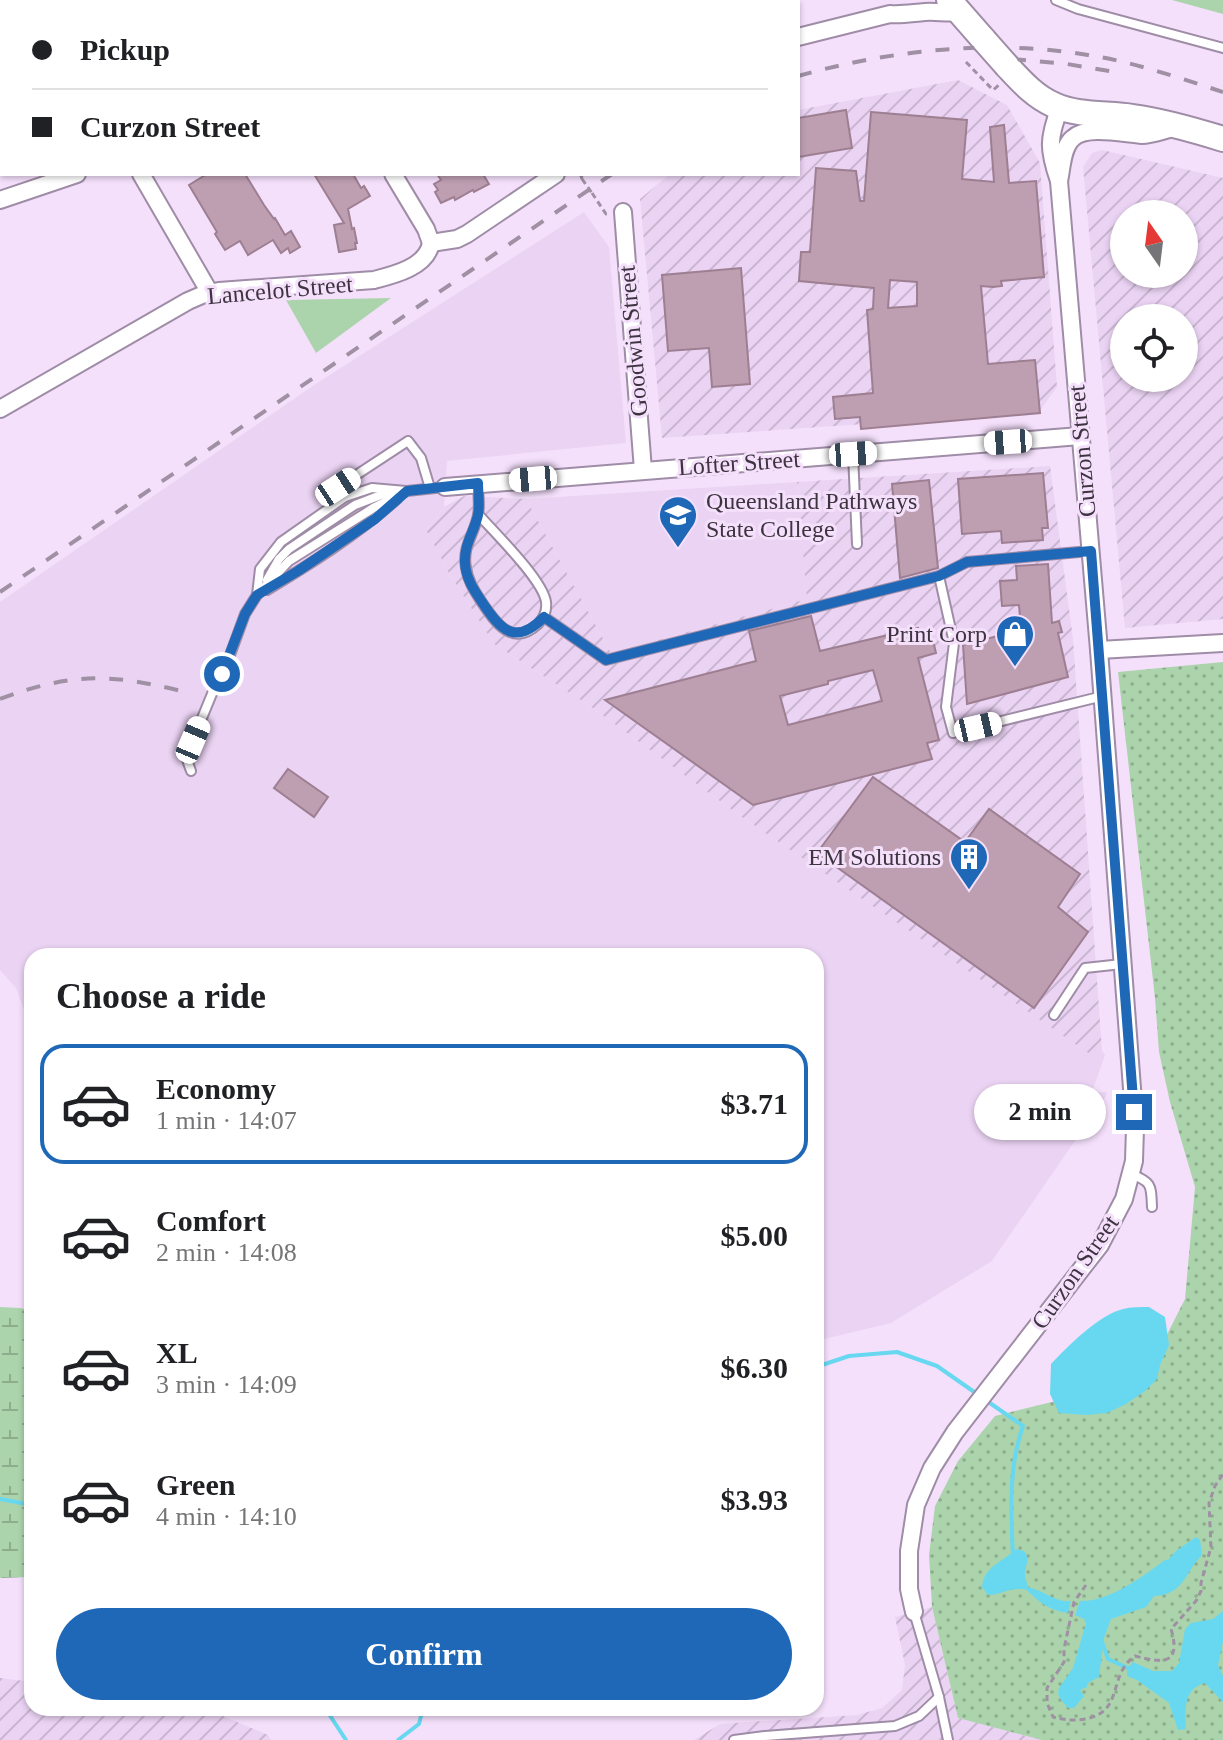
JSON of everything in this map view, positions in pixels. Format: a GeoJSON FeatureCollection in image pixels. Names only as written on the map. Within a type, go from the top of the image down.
{"type":"FeatureCollection","features":[{"type":"Feature","properties":{"kind":"main road"},"geometry":{"type":"LineString","coordinates":[[954,6],[984,40],[1006,73],[1046,101],[1077,111],[1135,117],[1179,126],[1223,139]]}},
{"type":"Feature","properties":{"kind":"street"},"geometry":{"type":"LineString","coordinates":[[800,36],[890,14],[947,14],[954,6]]}},
{"type":"Feature","properties":{"kind":"street","name":"Curzon Street"},"geometry":{"type":"LineString","coordinates":[[914,1612],[909,1589],[909,1551],[916,1505],[932,1468],[955,1432],[1100,1245],[1124,1199],[1134,1161],[1135,1128],[1103,696],[1059,181],[1051,157],[1050,142],[1060,107]]}},
{"type":"Feature","properties":{"kind":"street","name":"Curzon Street"},"geometry":{"type":"LineString","coordinates":[[1059,181],[1067,146],[1078,134],[1110,132],[1145,135],[1179,126]]}},
{"type":"Feature","properties":{"kind":"street"},"geometry":{"type":"LineString","coordinates":[[0,200],[71,176]]}},
{"type":"Feature","properties":{"kind":"street"},"geometry":{"type":"LineString","coordinates":[[142,176],[210,293]]}},
{"type":"Feature","properties":{"kind":"street"},"geometry":{"type":"LineString","coordinates":[[394,176],[431,243],[457,239],[467,234],[553,176]]}},
{"type":"Feature","properties":{"kind":"street","name":"Goodwin Street"},"geometry":{"type":"LineString","coordinates":[[614,213],[643,470]]}},
{"type":"Feature","properties":{"kind":"street","name":"Lancelot Street"},"geometry":{"type":"LineString","coordinates":[[0,409],[188,301],[210,293],[374,280],[420,262],[428,253],[431,243]]}},
{"type":"Feature","properties":{"kind":"street","name":"Lofter Street"},"geometry":{"type":"LineString","coordinates":[[438,488],[1080,436]]}},
{"type":"Feature","properties":{"kind":"street"},"geometry":{"type":"LineString","coordinates":[[1099,650],[1223,643]]}},
{"type":"Feature","properties":{"kind":"lane"},"geometry":{"type":"LineString","coordinates":[[1056,0],[1078,9],[1223,48]]}},
{"type":"Feature","properties":{"kind":"lane"},"geometry":{"type":"LineString","coordinates":[[257,595],[260,569],[281,542],[345,497],[372,488],[407,491],[438,488],[408,441],[338,487],[345,497]]}},
{"type":"Feature","properties":{"kind":"lane"},"geometry":{"type":"LineString","coordinates":[[853,454],[857,544]]}},
{"type":"Feature","properties":{"kind":"lane"},"geometry":{"type":"LineString","coordinates":[[478,483],[478,514],[465,548],[469,582],[501,628],[521,634],[535,627],[544,617],[546,601],[538,582],[478,514]]}},
{"type":"Feature","properties":{"kind":"lane"},"geometry":{"type":"LineString","coordinates":[[191,771],[186,757],[245,614],[257,595],[289,561],[375,507],[407,491]]}},
{"type":"Feature","properties":{"kind":"lane"},"geometry":{"type":"LineString","coordinates":[[544,617],[606,660],[939,576],[967,562],[1091,551]]}},
{"type":"Feature","properties":{"kind":"lane"},"geometry":{"type":"LineString","coordinates":[[939,576],[954,643],[946,707],[953,733],[1103,696]]}},
{"type":"Feature","properties":{"kind":"lane"},"geometry":{"type":"LineString","coordinates":[[1054,1015],[1085,968],[1122,964]]}},
{"type":"Feature","properties":{"kind":"lane"},"geometry":{"type":"LineString","coordinates":[[1131,1174],[1146,1180],[1152,1188],[1152,1207]]}},
{"type":"Feature","properties":{"kind":"lane"},"geometry":{"type":"LineString","coordinates":[[914,1612],[948,1740]]}},
{"type":"Feature","properties":{"kind":"lane"},"geometry":{"type":"LineString","coordinates":[[734,1740],[895,1726],[919,1716],[939,1697]]}},
{"type":"Feature","properties":{"kind":"path"},"geometry":{"type":"LineString","coordinates":[[966,62],[993,90],[1006,73]]}},
{"type":"Feature","properties":{"kind":"path"},"geometry":{"type":"LineString","coordinates":[[583,176],[592,193],[614,213]]}},
{"type":"Feature","properties":{"kind":"path"},"geometry":{"type":"LineString","coordinates":[[1086,1585],[1074,1602],[1064,1662],[1047,1688],[1047,1703],[1053,1717],[1064,1721],[1102,1714],[1110,1706],[1120,1675],[1135,1656],[1159,1662],[1169,1659],[1174,1650],[1171,1629],[1201,1591],[1211,1547],[1209,1503],[1223,1474]]}},
{"type":"Feature","properties":{"kind":"shaded area"},"geometry":{"type":"Polygon","coordinates":[[[958,80],[1007,105],[1040,163],[1057,387],[1039,412],[662,438],[640,199],[668,176],[800,176],[800,110],[958,80]]]}},
{"type":"Feature","properties":{"kind":"shaded area"},"geometry":{"type":"Polygon","coordinates":[[[1102,150],[1223,178],[1223,619],[1125,628],[1083,167],[1092,153],[1102,150]]]}},
{"type":"Feature","properties":{"kind":"shaded area"},"geometry":{"type":"Polygon","coordinates":[[[584,212],[609,247],[626,443],[447,461],[444,507],[426,530],[494,644],[590,706],[739,815],[1090,1053],[1102,1051],[1105,1055],[1092,1092],[1107,1092],[1106,1096],[992,1261],[891,1323],[824,1339],[824,948],[24,948],[24,1010],[16,988],[0,970],[0,602],[314,385],[584,212]]]}},
{"type":"Feature","properties":{"kind":"shaded area"},"geometry":{"type":"Polygon","coordinates":[[[1050,466],[1073,639],[1102,1051],[1090,1054],[739,815],[590,706],[494,644],[426,530],[444,507],[464,496],[526,499],[611,653],[807,599],[797,482],[1050,466]]]}},
{"type":"Feature","properties":{"kind":"shaded area","name":"Queensland Pathways State College"},"geometry":{"type":"Polygon","coordinates":[[[797,482],[808,599],[611,653],[526,499],[797,482]]]}},
{"type":"Feature","properties":{"kind":"shaded area"},"geometry":{"type":"Polygon","coordinates":[[[932,1607],[958,1718],[1042,1740],[694,1740],[720,1724],[857,1715],[882,1708],[902,1690],[905,1665],[895,1617],[932,1607]]]}},
{"type":"Feature","properties":{"kind":"shaded area"},"geometry":{"type":"Polygon","coordinates":[[[0,1678],[24,1681],[24,1716],[223,1716],[268,1735],[271,1740],[0,1740],[0,1678]]]}},
{"type":"Feature","properties":{"kind":"green space"},"geometry":{"type":"Polygon","coordinates":[[[1172,0],[1223,0],[1223,14],[1172,0]]]}},
{"type":"Feature","properties":{"kind":"green space"},"geometry":{"type":"Polygon","coordinates":[[[391,298],[316,353],[286,300],[391,298]]]}},
{"type":"Feature","properties":{"kind":"green space"},"geometry":{"type":"Polygon","coordinates":[[[1223,662],[1223,1740],[1042,1740],[958,1718],[932,1607],[929,1555],[935,1506],[958,1461],[995,1416],[1084,1394],[1152,1364],[1185,1299],[1195,1187],[1159,1052],[1118,672],[1223,662]]]}},
{"type":"Feature","properties":{"kind":"green space"},"geometry":{"type":"Polygon","coordinates":[[[0,1307],[24,1309],[24,1577],[0,1578],[0,1307]]]}},
{"type":"Feature","properties":{"kind":"water"},"geometry":{"type":"Polygon","coordinates":[[[1149,1307],[1165,1317],[1169,1345],[1157,1379],[1126,1404],[1107,1413],[1059,1413],[1050,1394],[1051,1364],[1094,1324],[1114,1312],[1149,1307]]]}},
{"type":"Feature","properties":{"kind":"water"},"geometry":{"type":"Polygon","coordinates":[[[1196,1537],[1200,1540],[1202,1555],[1178,1587],[1164,1595],[1154,1596],[1146,1607],[1111,1619],[1104,1638],[1099,1677],[1080,1690],[1084,1696],[1074,1708],[1068,1708],[1058,1694],[1073,1668],[1086,1624],[1084,1619],[1075,1615],[1080,1601],[1102,1597],[1125,1587],[1168,1560],[1196,1537]]]}},
{"type":"Feature","properties":{"kind":"water"},"geometry":{"type":"Polygon","coordinates":[[[1016,1549],[1024,1551],[1027,1556],[1025,1573],[1028,1587],[1060,1600],[1071,1601],[1068,1613],[1048,1607],[1025,1589],[988,1595],[982,1587],[986,1574],[1016,1549]]]}},
{"type":"Feature","properties":{"kind":"water"},"geometry":{"type":"Polygon","coordinates":[[[1223,1611],[1223,1641],[1218,1665],[1223,1676],[1223,1702],[1205,1683],[1198,1686],[1187,1701],[1186,1729],[1178,1730],[1169,1703],[1127,1676],[1127,1669],[1133,1662],[1153,1671],[1172,1671],[1179,1663],[1185,1629],[1191,1623],[1213,1619],[1223,1611]]]}},
{"type":"Feature","properties":{"kind":"building"},"geometry":{"type":"Polygon","coordinates":[[[846,110],[852,148],[800,157],[800,118],[846,110]]]}},
{"type":"Feature","properties":{"kind":"building"},"geometry":{"type":"Polygon","coordinates":[[[871,112],[967,120],[962,179],[994,182],[990,127],[1004,125],[1009,183],[1036,181],[1044,277],[1001,281],[1002,286],[981,286],[988,364],[1035,360],[1040,413],[861,429],[860,417],[835,419],[833,397],[873,393],[867,310],[873,309],[874,288],[799,281],[801,252],[810,252],[816,168],[856,171],[860,201],[864,201],[871,112]],[[890,280],[888,308],[917,306],[917,282],[890,280]]]}},
{"type":"Feature","properties":{"kind":"building"},"geometry":{"type":"Polygon","coordinates":[[[204,176],[246,176],[285,235],[291,231],[300,247],[290,253],[288,248],[281,253],[273,240],[248,255],[240,241],[225,250],[189,185],[204,176]]]}},
{"type":"Feature","properties":{"kind":"building"},"geometry":{"type":"Polygon","coordinates":[[[315,176],[354,176],[361,188],[364,186],[370,196],[348,209],[356,249],[339,252],[334,225],[344,223],[315,176]]]}},
{"type":"Feature","properties":{"kind":"building"},"geometry":{"type":"Polygon","coordinates":[[[438,176],[484,176],[489,184],[441,203],[434,184],[441,180],[438,176]]]}},
{"type":"Feature","properties":{"kind":"building"},"geometry":{"type":"Polygon","coordinates":[[[741,268],[750,384],[712,387],[709,348],[668,351],[662,275],[741,268]]]}},
{"type":"Feature","properties":{"kind":"building"},"geometry":{"type":"Polygon","coordinates":[[[1043,473],[1048,528],[1042,528],[1043,540],[1002,543],[1001,531],[962,534],[958,479],[1043,473]]]}},
{"type":"Feature","properties":{"kind":"building"},"geometry":{"type":"Polygon","coordinates":[[[929,480],[938,568],[900,578],[892,484],[929,480]]]}},
{"type":"Feature","properties":{"kind":"building","name":"Print Corp"},"geometry":{"type":"Polygon","coordinates":[[[1048,564],[1052,623],[1059,621],[1062,632],[1058,633],[1068,677],[967,704],[963,645],[1021,630],[1019,605],[1002,606],[1000,581],[1017,580],[1016,566],[1048,564]]]}},
{"type":"Feature","properties":{"kind":"building"},"geometry":{"type":"Polygon","coordinates":[[[811,616],[820,651],[918,628],[920,635],[931,632],[936,653],[918,658],[939,740],[927,743],[932,759],[753,805],[605,700],[756,661],[749,631],[811,616]],[[873,670],[780,696],[788,725],[882,701],[873,670]]]}},
{"type":"Feature","properties":{"kind":"building"},"geometry":{"type":"Polygon","coordinates":[[[288,769],[328,797],[314,817],[274,788],[288,769]]]}},
{"type":"Feature","properties":{"kind":"building","name":"EM Solutions"},"geometry":{"type":"Polygon","coordinates":[[[873,777],[965,842],[989,809],[1080,874],[1058,907],[1088,932],[1034,1008],[817,853],[873,777]]]}},
{"type":"Feature","properties":{"kind":"waterway"},"geometry":{"type":"LineString","coordinates":[[824,1364],[849,1356],[897,1352],[937,1366],[980,1396]]}},
{"type":"Feature","properties":{"kind":"waterway"},"geometry":{"type":"LineString","coordinates":[[987,1401],[1023,1426],[1013,1474],[1013,1556]]}},
{"type":"Feature","properties":{"kind":"waterway"},"geometry":{"type":"LineString","coordinates":[[0,1499],[24,1504]]}},
{"type":"Feature","properties":{"kind":"waterway"},"geometry":{"type":"LineString","coordinates":[[1102,1642],[1108,1659],[1130,1669]]}},
{"type":"Feature","properties":{"kind":"waterway"},"geometry":{"type":"LineString","coordinates":[[330,1716],[346,1740]]}},
{"type":"Feature","properties":{"kind":"waterway"},"geometry":{"type":"LineString","coordinates":[[398,1740],[419,1724],[421,1716]]}},
{"type":"Feature","properties":{"kind":"railway"},"geometry":{"type":"LineString","coordinates":[[800,75],[905,54],[1015,48],[1105,58],[1223,92]]}},
{"type":"Feature","properties":{"kind":"railway"},"geometry":{"type":"LineString","coordinates":[[1012,59],[1115,72]]}},
{"type":"Feature","properties":{"kind":"railway"},"geometry":{"type":"LineString","coordinates":[[0,592],[609,176]]}},
{"type":"Feature","properties":{"kind":"railway"},"geometry":{"type":"LineString","coordinates":[[0,699],[48,684],[90,678],[132,681],[181,691]]}},
{"type":"Feature","properties":{"kind":"place","name":"Queensland Pathways State College"},"geometry":{"type":"Point","coordinates":[678,549]}},
{"type":"Feature","properties":{"kind":"place","name":"Print Corp"},"geometry":{"type":"Point","coordinates":[1015,668]}},
{"type":"Feature","properties":{"kind":"place","name":"EM Solutions"},"geometry":{"type":"Point","coordinates":[969,891]}},
{"type":"Feature","properties":{"kind":"route"},"geometry":{"type":"LineString","coordinates":[[222,674],[245,614],[257,595],[375,519],[407,491],[478,483],[478,514],[465,548],[465,566],[469,582],[493,619],[510,633],[521,634],[535,627],[544,617],[606,660],[939,576],[967,562],[1091,551],[1134,1112]]}}]}
